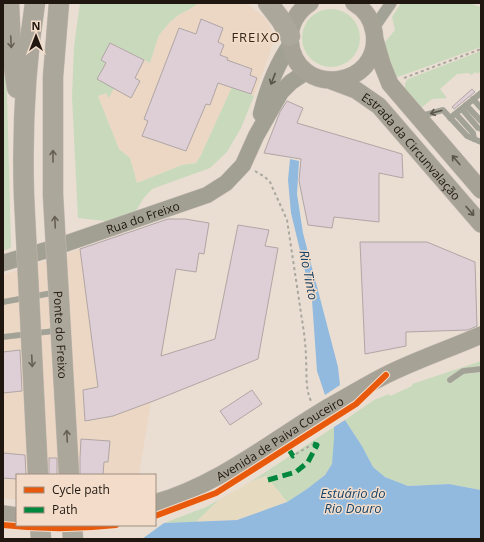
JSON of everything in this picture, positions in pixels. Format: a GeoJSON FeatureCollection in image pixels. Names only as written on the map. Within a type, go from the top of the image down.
{"type":"FeatureCollection","features":[{"type":"Feature","properties":{"kind":"highway"},"geometry":{"type":"LineString","coordinates":[[9,3],[11,48],[23,129]]}},
{"type":"Feature","properties":{"kind":"highway"},"geometry":{"type":"LineString","coordinates":[[35,3],[28,58],[23,129],[24,196],[38,474]]}},
{"type":"Feature","properties":{"kind":"highway","name":"Ponte do Freixo"},"geometry":{"type":"LineString","coordinates":[[59,3],[53,77],[53,195],[69,474]]}},
{"type":"Feature","properties":{"kind":"highway"},"geometry":{"type":"LineString","coordinates":[[268,3],[281,20],[290,40]]}},
{"type":"Feature","properties":{"kind":"highway"},"geometry":{"type":"LineString","coordinates":[[40,526],[41,539]]}},
{"type":"Feature","properties":{"kind":"highway"},"geometry":{"type":"LineString","coordinates":[[72,526],[73,539]]}},
{"type":"Feature","properties":{"kind":"main road"},"geometry":{"type":"LineString","coordinates":[[306,72],[297,62],[291,50],[290,40],[292,25],[297,15],[310,3]]}},
{"type":"Feature","properties":{"kind":"main road","name":"Estrada da Circunvalação"},"geometry":{"type":"LineString","coordinates":[[354,3],[368,15],[382,64],[390,84],[481,190]]}},
{"type":"Feature","properties":{"kind":"main road"},"geometry":{"type":"LineString","coordinates":[[332,81],[345,79],[357,73],[367,63],[373,51],[374,33]]}},
{"type":"Feature","properties":{"kind":"main road","name":"Rua do Freixo"},"geometry":{"type":"LineString","coordinates":[[256,136],[265,99],[290,40]]}},
{"type":"Feature","properties":{"kind":"main road","name":"Rua do Freixo"},"geometry":{"type":"LineString","coordinates":[[3,263],[50,252],[208,195],[219,189],[243,165],[256,136],[281,92],[291,82],[306,72]]}},
{"type":"Feature","properties":{"kind":"main road","name":"Estrada da Circunvalação"},"geometry":{"type":"LineString","coordinates":[[306,72],[318,79],[332,81],[356,90],[378,106],[481,224]]}},
{"type":"Feature","properties":{"kind":"main road","name":"Avenida de Paiva Couceiro"},"geometry":{"type":"LineString","coordinates":[[156,503],[186,493],[226,473],[326,409],[390,373],[481,335]]}},
{"type":"Feature","properties":{"kind":"main road","name":"Avenida de Paiva Couceiro"},"geometry":{"type":"LineString","coordinates":[[446,350],[481,346]]}},
{"type":"Feature","properties":{"kind":"main road"},"geometry":{"type":"LineString","coordinates":[[3,514],[16,516]]}},
{"type":"Feature","properties":{"kind":"street"},"geometry":{"type":"LineString","coordinates":[[374,33],[391,3]]}},
{"type":"Feature","properties":{"kind":"lane"},"geometry":{"type":"LineString","coordinates":[[450,118],[480,95]]}},
{"type":"Feature","properties":{"kind":"lane"},"geometry":{"type":"LineString","coordinates":[[473,99],[481,108]]}},
{"type":"Feature","properties":{"kind":"lane"},"geometry":{"type":"LineString","coordinates":[[464,107],[481,121]]}},
{"type":"Feature","properties":{"kind":"lane"},"geometry":{"type":"LineString","coordinates":[[464,107],[478,128],[481,129]]}},
{"type":"Feature","properties":{"kind":"lane"},"geometry":{"type":"LineString","coordinates":[[419,117],[443,110],[467,136],[481,142]]}},
{"type":"Feature","properties":{"kind":"lane"},"geometry":{"type":"LineString","coordinates":[[456,114],[472,133],[474,140]]}},
{"type":"Feature","properties":{"kind":"lane"},"geometry":{"type":"LineString","coordinates":[[51,285],[52,300]]}},
{"type":"Feature","properties":{"kind":"lane"},"geometry":{"type":"LineString","coordinates":[[3,302],[52,292]]}},
{"type":"Feature","properties":{"kind":"lane"},"geometry":{"type":"LineString","coordinates":[[3,337],[54,331],[54,323]]}},
{"type":"Feature","properties":{"kind":"lane"},"geometry":{"type":"LineString","coordinates":[[450,380],[463,371],[481,369]]}},
{"type":"Feature","properties":{"kind":"path"},"geometry":{"type":"LineString","coordinates":[[404,78],[481,49]]}},
{"type":"Feature","properties":{"kind":"path"},"geometry":{"type":"LineString","coordinates":[[243,165],[265,176],[270,182],[287,220],[304,333],[306,351],[306,386],[313,404]]}},
{"type":"Feature","properties":{"kind":"path"},"geometry":{"type":"LineString","coordinates":[[296,454],[313,444]]}},
{"type":"Feature","properties":{"kind":"shaded area"},"geometry":{"type":"Polygon","coordinates":[[[199,3],[247,3],[264,17],[270,25],[274,35],[270,53],[254,96],[232,88],[196,163],[182,165],[137,183],[130,158],[119,149],[98,96],[106,93],[109,97],[97,79],[106,63],[101,60],[110,43],[150,63],[159,35],[170,22],[180,14],[199,3]]]}},
{"type":"Feature","properties":{"kind":"shaded area"},"geometry":{"type":"Polygon","coordinates":[[[168,219],[185,219],[155,401],[151,402],[139,474],[16,474],[16,500],[3,498],[3,275],[168,219]]]}},
{"type":"Feature","properties":{"kind":"green space"},"geometry":{"type":"Polygon","coordinates":[[[80,3],[199,3],[180,14],[170,22],[159,35],[150,63],[111,43],[102,60],[106,63],[97,79],[114,88],[109,98],[106,93],[98,96],[119,149],[130,158],[137,183],[182,165],[196,163],[232,87],[254,96],[241,128],[227,152],[210,168],[152,189],[143,199],[135,213],[105,221],[78,218],[72,97],[74,46],[80,3]]]}},
{"type":"Feature","properties":{"kind":"green space"},"geometry":{"type":"Polygon","coordinates":[[[401,3],[469,3],[481,7],[481,47],[395,78],[385,42],[395,30],[392,17],[401,3]]]}},
{"type":"Feature","properties":{"kind":"green space"},"geometry":{"type":"Polygon","coordinates":[[[325,9],[337,9],[352,17],[360,32],[360,44],[352,59],[337,67],[325,67],[310,59],[302,44],[302,32],[310,17],[325,9]]]}},
{"type":"Feature","properties":{"kind":"green space"},"geometry":{"type":"Polygon","coordinates":[[[3,16],[7,92],[11,248],[3,251],[3,16]]]}},
{"type":"Feature","properties":{"kind":"green space"},"geometry":{"type":"Polygon","coordinates":[[[481,51],[481,71],[477,74],[476,72],[471,75],[469,73],[457,74],[440,89],[447,98],[432,99],[421,108],[405,88],[405,83],[408,79],[481,51]]]}},
{"type":"Feature","properties":{"kind":"green space"},"geometry":{"type":"Polygon","coordinates":[[[481,361],[481,490],[449,484],[408,486],[385,477],[373,467],[362,446],[345,420],[374,400],[389,394],[390,396],[412,386],[412,384],[481,361]]]}},
{"type":"Feature","properties":{"kind":"green space"},"geometry":{"type":"Polygon","coordinates":[[[334,427],[334,451],[332,464],[329,470],[318,481],[306,490],[287,502],[266,476],[250,482],[334,427]]]}},
{"type":"Feature","properties":{"kind":"green space"},"geometry":{"type":"Polygon","coordinates":[[[220,499],[196,522],[164,523],[206,507],[220,499]]]}},
{"type":"Feature","properties":{"kind":"sand"},"geometry":{"type":"Polygon","coordinates":[[[266,476],[287,502],[237,520],[196,522],[220,499],[250,482],[266,476]]]}},
{"type":"Feature","properties":{"kind":"water","name":"Rio Tinto"},"geometry":{"type":"Polygon","coordinates":[[[290,159],[299,161],[297,194],[303,233],[338,367],[340,385],[325,395],[317,371],[312,300],[291,213],[288,180],[290,159]]]}},
{"type":"Feature","properties":{"kind":"water","name":"Estuário do Rio Douro"},"geometry":{"type":"Polygon","coordinates":[[[345,420],[362,446],[373,467],[385,477],[408,486],[449,484],[481,490],[481,539],[142,539],[164,523],[237,520],[287,502],[325,475],[332,464],[334,427],[345,420]]]}},
{"type":"Feature","properties":{"kind":"building"},"geometry":{"type":"Polygon","coordinates":[[[201,19],[223,28],[218,42],[224,45],[220,55],[228,58],[227,60],[252,69],[250,75],[257,78],[251,94],[218,83],[210,105],[206,104],[186,151],[142,136],[148,121],[144,119],[179,28],[196,34],[201,19]]]}},
{"type":"Feature","properties":{"kind":"building"},"geometry":{"type":"Polygon","coordinates":[[[110,43],[144,60],[135,78],[140,81],[131,98],[97,79],[106,63],[101,60],[110,43]]]}},
{"type":"Feature","properties":{"kind":"building"},"geometry":{"type":"Polygon","coordinates":[[[472,89],[475,92],[454,109],[452,107],[472,89]]]}},
{"type":"Feature","properties":{"kind":"building"},"geometry":{"type":"Polygon","coordinates":[[[287,101],[303,108],[297,123],[402,154],[403,178],[379,173],[379,222],[334,217],[332,228],[308,225],[299,181],[301,159],[264,153],[280,112],[287,101]]]}},
{"type":"Feature","properties":{"kind":"building"},"geometry":{"type":"Polygon","coordinates":[[[168,219],[185,219],[209,223],[204,254],[199,253],[196,272],[176,269],[161,356],[215,339],[238,225],[269,230],[265,246],[278,248],[258,359],[113,416],[85,421],[83,390],[98,387],[80,249],[168,219]]]}},
{"type":"Feature","properties":{"kind":"building"},"geometry":{"type":"Polygon","coordinates":[[[360,242],[427,242],[475,262],[477,326],[468,330],[406,332],[406,346],[365,354],[360,242]]]}},
{"type":"Feature","properties":{"kind":"building"},"geometry":{"type":"Polygon","coordinates":[[[20,350],[22,391],[3,393],[3,352],[20,350]]]}},
{"type":"Feature","properties":{"kind":"building"},"geometry":{"type":"Polygon","coordinates":[[[252,390],[262,404],[230,425],[220,411],[252,390]]]}},
{"type":"Feature","properties":{"kind":"building"},"geometry":{"type":"Polygon","coordinates":[[[81,439],[110,441],[108,462],[104,462],[103,474],[80,474],[81,439]]]}},
{"type":"Feature","properties":{"kind":"building"},"geometry":{"type":"Polygon","coordinates":[[[3,453],[25,455],[26,474],[16,474],[16,479],[3,478],[3,453]]]}},
{"type":"Feature","properties":{"kind":"building"},"geometry":{"type":"Polygon","coordinates":[[[49,458],[57,458],[57,474],[49,474],[49,458]]]}},
{"type":"Feature","properties":{"kind":"marked path"},"geometry":{"type":"LineString","coordinates":[[268,480],[296,472],[308,462],[317,445],[313,444]]}},
{"type":"Feature","properties":{"kind":"marked path"},"geometry":{"type":"LineString","coordinates":[[288,448],[293,456],[296,454]]}},
{"type":"Feature","properties":{"kind":"cycle path"},"geometry":{"type":"LineString","coordinates":[[156,516],[216,493],[356,404],[386,375]]}},
{"type":"Feature","properties":{"kind":"cycle path"},"geometry":{"type":"LineString","coordinates":[[3,525],[16,526]]}},
{"type":"Feature","properties":{"kind":"cycle path"},"geometry":{"type":"LineString","coordinates":[[17,526],[60,528],[102,526]]}},
{"type":"Feature","properties":{"kind":"district","name":"FREIXO"},"geometry":{"type":"Point","coordinates":[256,37]}}]}
